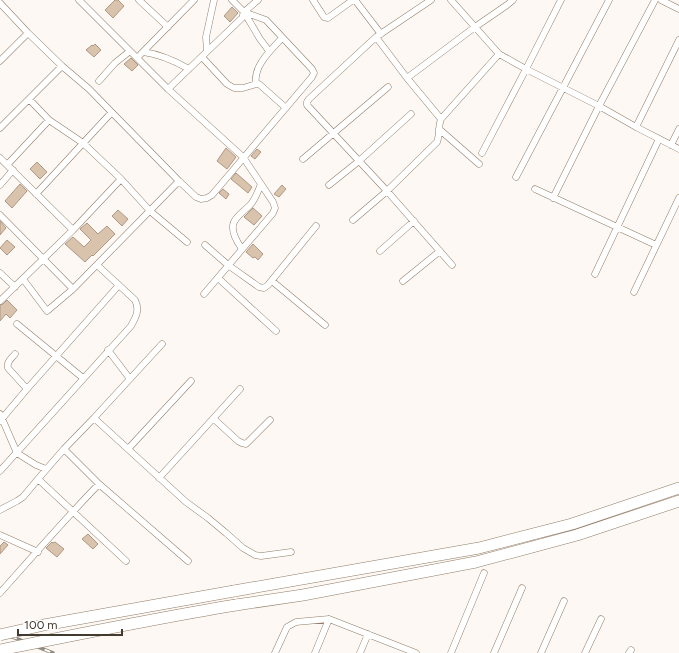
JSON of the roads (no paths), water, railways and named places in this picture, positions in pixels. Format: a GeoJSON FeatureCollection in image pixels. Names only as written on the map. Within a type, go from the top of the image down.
{"type":"FeatureCollection","features":[{"type":"Feature","properties":{"kind":"highway"},"geometry":{"type":"LineString","coordinates":[[0,635],[44,625],[479,548],[572,524],[679,488]]}},
{"type":"Feature","properties":{"kind":"highway"},"geometry":{"type":"LineString","coordinates":[[0,650],[165,617],[303,595],[476,562],[577,535],[679,501]]}},
{"type":"Feature","properties":{"kind":"street"},"geometry":{"type":"LineString","coordinates":[[79,0],[168,89],[243,157],[273,202],[275,208],[273,213],[204,294]]}},
{"type":"Feature","properties":{"kind":"street"},"geometry":{"type":"LineString","coordinates":[[139,0],[168,27]]}},
{"type":"Feature","properties":{"kind":"street"},"geometry":{"type":"LineString","coordinates":[[137,58],[194,0]]}},
{"type":"Feature","properties":{"kind":"street"},"geometry":{"type":"LineString","coordinates":[[208,51],[206,37],[214,0]]}},
{"type":"Feature","properties":{"kind":"street"},"geometry":{"type":"LineString","coordinates":[[232,0],[244,12],[269,51]]}},
{"type":"Feature","properties":{"kind":"street"},"geometry":{"type":"LineString","coordinates":[[168,89],[242,18],[244,12],[258,0]]}},
{"type":"Feature","properties":{"kind":"street"},"geometry":{"type":"LineString","coordinates":[[313,0],[324,17],[328,18],[354,0],[407,78],[441,119]]}},
{"type":"Feature","properties":{"kind":"street"},"geometry":{"type":"LineString","coordinates":[[306,102],[379,35],[431,0]]}},
{"type":"Feature","properties":{"kind":"street"},"geometry":{"type":"LineString","coordinates":[[451,0],[498,54],[679,149]]}},
{"type":"Feature","properties":{"kind":"street"},"geometry":{"type":"LineString","coordinates":[[407,78],[513,0]]}},
{"type":"Feature","properties":{"kind":"street"},"geometry":{"type":"LineString","coordinates":[[482,153],[561,0]]}},
{"type":"Feature","properties":{"kind":"street"},"geometry":{"type":"LineString","coordinates":[[516,177],[609,0]]}},
{"type":"Feature","properties":{"kind":"street"},"geometry":{"type":"LineString","coordinates":[[553,198],[599,106],[655,0]]}},
{"type":"Feature","properties":{"kind":"street"},"geometry":{"type":"LineString","coordinates":[[661,0],[679,9]]}},
{"type":"Feature","properties":{"kind":"street"},"geometry":{"type":"LineString","coordinates":[[0,3],[62,66],[89,89],[179,181],[196,197],[201,199],[212,195],[314,73],[312,69],[266,20],[244,12]]}},
{"type":"Feature","properties":{"kind":"street"},"geometry":{"type":"LineString","coordinates":[[0,61],[28,32]]}},
{"type":"Feature","properties":{"kind":"street"},"geometry":{"type":"LineString","coordinates":[[256,84],[255,78],[257,70],[262,61],[269,51],[282,38]]}},
{"type":"Feature","properties":{"kind":"street"},"geometry":{"type":"LineString","coordinates":[[636,127],[679,40]]}},
{"type":"Feature","properties":{"kind":"street"},"geometry":{"type":"LineString","coordinates":[[99,81],[114,63],[130,51]]}},
{"type":"Feature","properties":{"kind":"street"},"geometry":{"type":"LineString","coordinates":[[143,52],[176,62],[189,69]]}},
{"type":"Feature","properties":{"kind":"street"},"geometry":{"type":"LineString","coordinates":[[353,220],[387,191],[437,142],[439,138],[441,119],[498,54]]}},
{"type":"Feature","properties":{"kind":"street"},"geometry":{"type":"LineString","coordinates":[[202,57],[227,84],[234,88],[243,88],[259,84],[286,108]]}},
{"type":"Feature","properties":{"kind":"street"},"geometry":{"type":"LineString","coordinates":[[0,128],[62,66]]}},
{"type":"Feature","properties":{"kind":"street"},"geometry":{"type":"LineString","coordinates":[[303,159],[388,87]]}},
{"type":"Feature","properties":{"kind":"street"},"geometry":{"type":"LineString","coordinates":[[297,95],[306,102],[307,105],[387,191],[452,265]]}},
{"type":"Feature","properties":{"kind":"street"},"geometry":{"type":"LineString","coordinates":[[28,99],[49,120],[83,143],[121,179],[150,211],[187,242]]}},
{"type":"Feature","properties":{"kind":"street"},"geometry":{"type":"LineString","coordinates":[[36,194],[112,113]]}},
{"type":"Feature","properties":{"kind":"street"},"geometry":{"type":"LineString","coordinates":[[329,185],[359,161],[411,114]]}},
{"type":"Feature","properties":{"kind":"street"},"geometry":{"type":"LineString","coordinates":[[7,165],[49,120]]}},
{"type":"Feature","properties":{"kind":"street"},"geometry":{"type":"LineString","coordinates":[[439,129],[479,164]]}},
{"type":"Feature","properties":{"kind":"street"},"geometry":{"type":"LineString","coordinates":[[671,145],[679,129]]}},
{"type":"Feature","properties":{"kind":"street"},"geometry":{"type":"LineString","coordinates":[[594,274],[659,139]]}},
{"type":"Feature","properties":{"kind":"street"},"geometry":{"type":"LineString","coordinates":[[0,158],[73,230]]}},
{"type":"Feature","properties":{"kind":"street"},"geometry":{"type":"LineString","coordinates":[[0,185],[13,170]]}},
{"type":"Feature","properties":{"kind":"street"},"geometry":{"type":"LineString","coordinates":[[0,301],[73,230],[121,179]]}},
{"type":"Feature","properties":{"kind":"street"},"geometry":{"type":"LineString","coordinates":[[23,279],[47,311],[73,289],[179,181]]}},
{"type":"Feature","properties":{"kind":"street"},"geometry":{"type":"LineString","coordinates":[[242,249],[233,234],[233,223],[256,198],[261,184]]}},
{"type":"Feature","properties":{"kind":"street"},"geometry":{"type":"LineString","coordinates":[[535,189],[656,245]]}},
{"type":"Feature","properties":{"kind":"street"},"geometry":{"type":"LineString","coordinates":[[634,292],[679,198]]}},
{"type":"Feature","properties":{"kind":"street"},"geometry":{"type":"LineString","coordinates":[[0,215],[73,289]]}},
{"type":"Feature","properties":{"kind":"street"},"geometry":{"type":"LineString","coordinates":[[380,252],[414,221]]}},
{"type":"Feature","properties":{"kind":"street"},"geometry":{"type":"LineString","coordinates":[[205,245],[228,266],[259,287],[264,288],[272,281],[316,226]]}},
{"type":"Feature","properties":{"kind":"street"},"geometry":{"type":"LineString","coordinates":[[403,281],[440,251]]}},
{"type":"Feature","properties":{"kind":"street"},"geometry":{"type":"LineString","coordinates":[[0,471],[136,318],[138,305],[135,300],[97,265]]}},
{"type":"Feature","properties":{"kind":"street"},"geometry":{"type":"LineString","coordinates":[[0,273],[15,287]]}},
{"type":"Feature","properties":{"kind":"street"},"geometry":{"type":"LineString","coordinates":[[218,278],[276,331]]}},
{"type":"Feature","properties":{"kind":"street"},"geometry":{"type":"LineString","coordinates":[[272,281],[325,325]]}},
{"type":"Feature","properties":{"kind":"street"},"geometry":{"type":"LineString","coordinates":[[46,470],[17,453],[1,417],[120,285]]}},
{"type":"Feature","properties":{"kind":"street"},"geometry":{"type":"LineString","coordinates":[[17,324],[83,378]]}},
{"type":"Feature","properties":{"kind":"street"},"geometry":{"type":"LineString","coordinates":[[0,510],[23,497],[64,449],[162,344]]}},
{"type":"Feature","properties":{"kind":"street"},"geometry":{"type":"LineString","coordinates":[[108,350],[130,379]]}},
{"type":"Feature","properties":{"kind":"street"},"geometry":{"type":"LineString","coordinates":[[16,354],[8,362],[7,366],[27,388]]}},
{"type":"Feature","properties":{"kind":"street"},"geometry":{"type":"LineString","coordinates":[[128,449],[191,381]]}},
{"type":"Feature","properties":{"kind":"street"},"geometry":{"type":"LineString","coordinates":[[160,478],[240,389]]}},
{"type":"Feature","properties":{"kind":"street"},"geometry":{"type":"LineString","coordinates":[[94,418],[186,502],[208,518],[243,548],[255,555],[262,556],[291,552]]}},
{"type":"Feature","properties":{"kind":"street"},"geometry":{"type":"LineString","coordinates":[[214,419],[238,441],[246,444],[270,420]]}},
{"type":"Feature","properties":{"kind":"street"},"geometry":{"type":"LineString","coordinates":[[64,449],[99,484],[188,560]]}},
{"type":"Feature","properties":{"kind":"street"},"geometry":{"type":"LineString","coordinates":[[38,479],[126,561]]}},
{"type":"Feature","properties":{"kind":"street"},"geometry":{"type":"LineString","coordinates":[[0,593],[99,484]]}},
{"type":"Feature","properties":{"kind":"street"},"geometry":{"type":"LineString","coordinates":[[0,535],[38,552]]}},
{"type":"Feature","properties":{"kind":"street"},"geometry":{"type":"LineString","coordinates":[[450,653],[484,574]]}},
{"type":"Feature","properties":{"kind":"street"},"geometry":{"type":"LineString","coordinates":[[494,653],[522,588]]}},
{"type":"Feature","properties":{"kind":"street"},"geometry":{"type":"LineString","coordinates":[[541,653],[564,601]]}},
{"type":"Feature","properties":{"kind":"street"},"geometry":{"type":"LineString","coordinates":[[315,653],[329,619]]}},
{"type":"Feature","properties":{"kind":"street"},"geometry":{"type":"LineString","coordinates":[[275,653],[287,627],[296,622],[329,619],[407,651],[416,653]]}},
{"type":"Feature","properties":{"kind":"street"},"geometry":{"type":"LineString","coordinates":[[585,653],[601,620]]}},
{"type":"Feature","properties":{"kind":"street"},"geometry":{"type":"LineString","coordinates":[[360,653],[368,634]]}},
{"type":"Feature","properties":{"kind":"railway"},"geometry":{"type":"LineString","coordinates":[[0,632],[53,653]]}}]}
